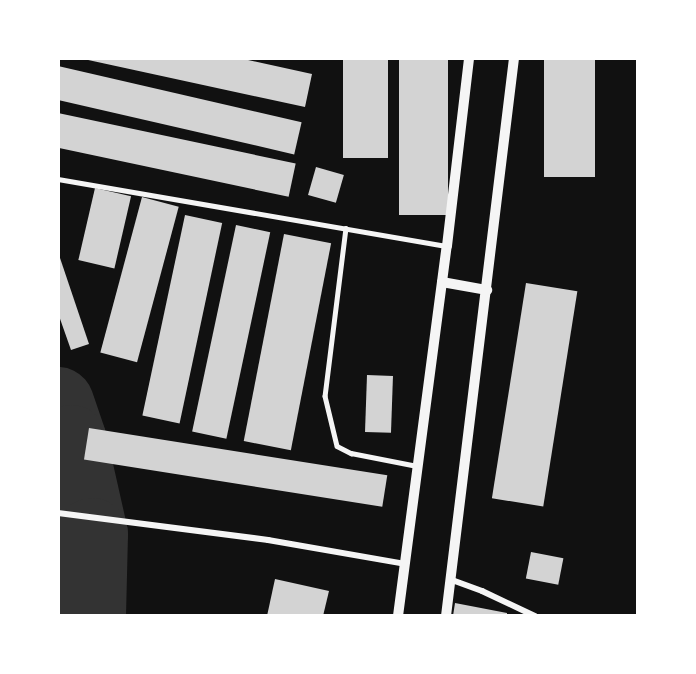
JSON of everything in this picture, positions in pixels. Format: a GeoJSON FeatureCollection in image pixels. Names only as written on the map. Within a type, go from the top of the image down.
{"type":"FeatureCollection","features":[{"type":"Feature","properties":{"kind":"street"},"geometry":{"type":"LineString","coordinates":[[398,615],[447,246],[469,58]]}},
{"type":"Feature","properties":{"kind":"street"},"geometry":{"type":"LineString","coordinates":[[446,615],[514,58]]}},
{"type":"Feature","properties":{"kind":"street"},"geometry":{"type":"LineString","coordinates":[[442,282],[487,290]]}},
{"type":"Feature","properties":{"kind":"street"},"geometry":{"type":"LineString","coordinates":[[58,513],[268,540],[405,564]]}},
{"type":"Feature","properties":{"kind":"street"},"geometry":{"type":"LineString","coordinates":[[452,580],[535,615]]}},
{"type":"Feature","properties":{"kind":"lane"},"geometry":{"type":"LineString","coordinates":[[58,179],[447,246]]}},
{"type":"Feature","properties":{"kind":"lane"},"geometry":{"type":"LineString","coordinates":[[346,228],[325,396],[337,446],[351,453],[417,466]]}},
{"type":"Feature","properties":{"kind":"building"},"geometry":{"type":"Polygon","coordinates":[[[79,58],[239,58],[312,74],[305,107],[79,58]]]}},
{"type":"Feature","properties":{"kind":"building"},"geometry":{"type":"Polygon","coordinates":[[[343,58],[388,58],[388,158],[343,158],[343,58]]]}},
{"type":"Feature","properties":{"kind":"building"},"geometry":{"type":"Polygon","coordinates":[[[399,58],[448,58],[448,215],[399,215],[399,58]]]}},
{"type":"Feature","properties":{"kind":"building"},"geometry":{"type":"Polygon","coordinates":[[[544,58],[595,58],[595,177],[544,177],[544,58]]]}},
{"type":"Feature","properties":{"kind":"building"},"geometry":{"type":"Polygon","coordinates":[[[58,66],[302,122],[294,154],[58,100],[58,66]]]}},
{"type":"Feature","properties":{"kind":"building"},"geometry":{"type":"Polygon","coordinates":[[[58,113],[296,164],[289,197],[58,148],[58,113]]]}},
{"type":"Feature","properties":{"kind":"building"},"geometry":{"type":"Polygon","coordinates":[[[316,167],[344,175],[336,203],[308,195],[316,167]]]}},
{"type":"Feature","properties":{"kind":"building"},"geometry":{"type":"Polygon","coordinates":[[[95,188],[131,196],[114,268],[78,260],[95,188]]]}},
{"type":"Feature","properties":{"kind":"building"},"geometry":{"type":"Polygon","coordinates":[[[142,197],[179,207],[137,362],[100,353],[142,197]]]}},
{"type":"Feature","properties":{"kind":"building"},"geometry":{"type":"Polygon","coordinates":[[[185,215],[222,223],[180,423],[142,416],[185,215]]]}},
{"type":"Feature","properties":{"kind":"building"},"geometry":{"type":"Polygon","coordinates":[[[236,225],[270,232],[226,439],[192,431],[236,225]]]}},
{"type":"Feature","properties":{"kind":"building"},"geometry":{"type":"Polygon","coordinates":[[[284,234],[331,243],[291,450],[244,441],[284,234]]]}},
{"type":"Feature","properties":{"kind":"building"},"geometry":{"type":"Polygon","coordinates":[[[59,255],[89,344],[71,350],[58,313],[59,255]]]}},
{"type":"Feature","properties":{"kind":"building"},"geometry":{"type":"Polygon","coordinates":[[[526,283],[577,291],[543,506],[492,498],[526,283]]]}},
{"type":"Feature","properties":{"kind":"building"},"geometry":{"type":"Polygon","coordinates":[[[367,375],[393,376],[391,433],[365,432],[367,375]]]}},
{"type":"Feature","properties":{"kind":"building"},"geometry":{"type":"Polygon","coordinates":[[[89,428],[387,475],[382,507],[84,460],[89,428]]]}},
{"type":"Feature","properties":{"kind":"building"},"geometry":{"type":"Polygon","coordinates":[[[531,552],[563,558],[558,585],[526,579],[531,552]]]}},
{"type":"Feature","properties":{"kind":"building"},"geometry":{"type":"Polygon","coordinates":[[[275,579],[329,591],[323,616],[267,616],[275,579]]]}},
{"type":"Feature","properties":{"kind":"building"},"geometry":{"type":"Polygon","coordinates":[[[455,603],[507,613],[507,616],[453,616],[455,603]]]}},
{"type":"Feature","properties":{"kind":"waterway"},"geometry":{"type":"LineString","coordinates":[[58,403],[71,441],[92,534],[90,616]]}}]}
